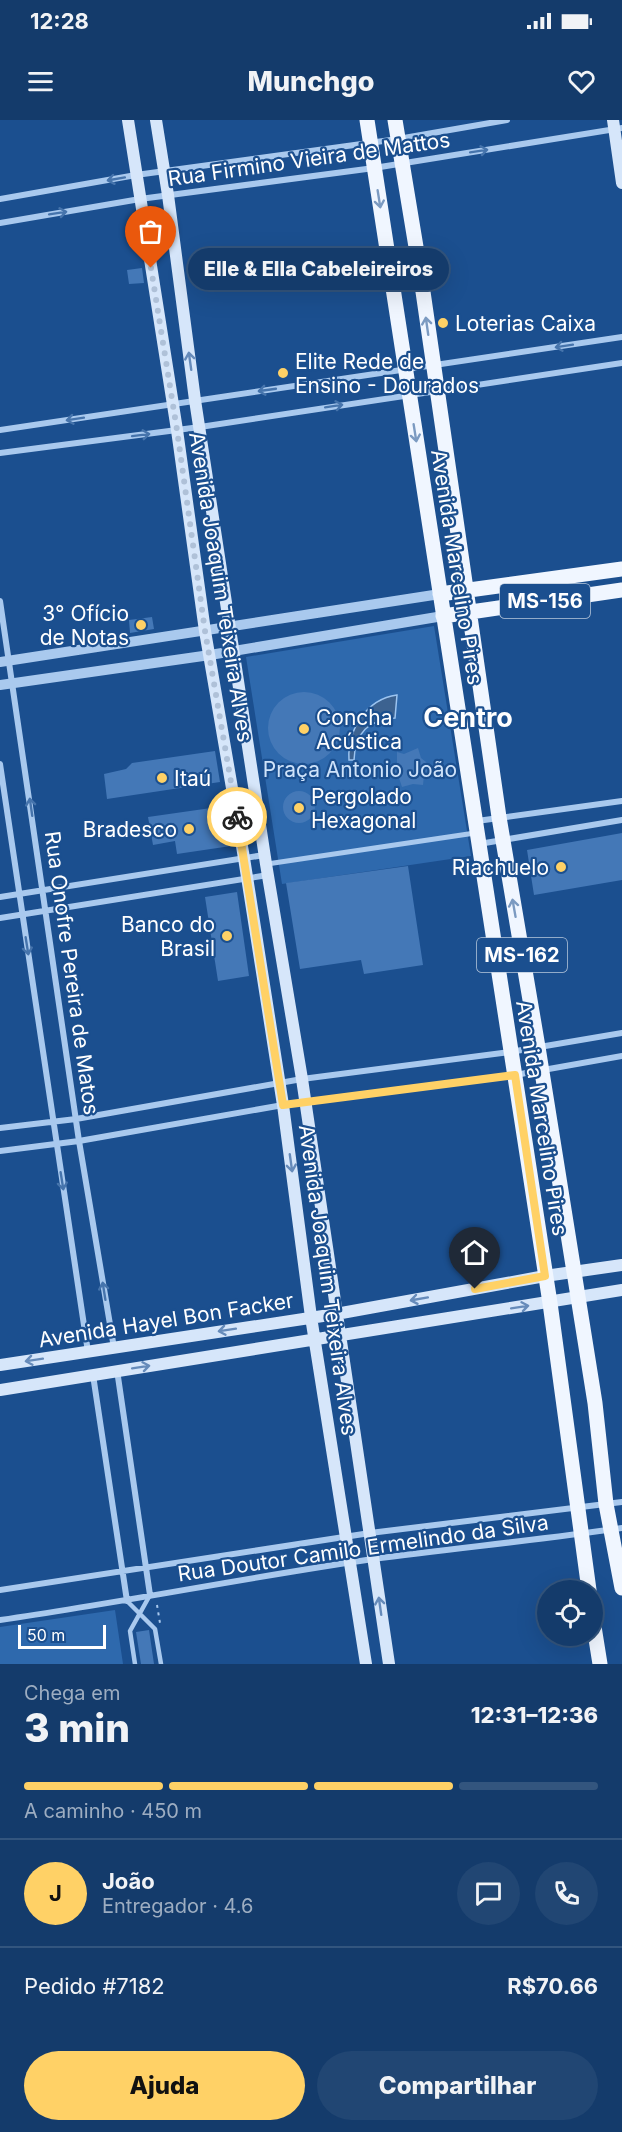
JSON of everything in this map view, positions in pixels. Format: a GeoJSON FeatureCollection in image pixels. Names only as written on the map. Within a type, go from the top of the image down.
{"type":"FeatureCollection","features":[{"type":"Feature","properties":{"kind":"main road","name":"Avenida Joaquim Teixeira Alves"},"geometry":{"type":"LineString","coordinates":[[128,120],[177,430],[205,631],[283,1105],[311,1317],[366,1664]]}},
{"type":"Feature","properties":{"kind":"main road","name":"Avenida Joaquim Teixeira Alves"},"geometry":{"type":"LineString","coordinates":[[156,120],[195,400],[266,865],[302,1079],[389,1664]]}},
{"type":"Feature","properties":{"kind":"main road","name":"Avenida Marcelino Pires"},"geometry":{"type":"LineString","coordinates":[[367,120],[550,1303],[588,1580]]}},
{"type":"Feature","properties":{"kind":"main road","name":"Avenida Marcelino Pires"},"geometry":{"type":"LineString","coordinates":[[395,120],[420,272],[499,818],[595,1403],[606,1504],[617,1528],[622,1588]]}},
{"type":"Feature","properties":{"kind":"main road"},"geometry":{"type":"LineString","coordinates":[[617,126],[622,183]]}},
{"type":"Feature","properties":{"kind":"main road"},"geometry":{"type":"LineString","coordinates":[[440,594],[622,569]]}},
{"type":"Feature","properties":{"kind":"main road"},"geometry":{"type":"LineString","coordinates":[[579,575],[581,596]]}},
{"type":"Feature","properties":{"kind":"main road","name":"MS-156"},"geometry":{"type":"LineString","coordinates":[[468,612],[622,590]]}},
{"type":"Feature","properties":{"kind":"main road"},"geometry":{"type":"LineString","coordinates":[[443,616],[468,612]]}},
{"type":"Feature","properties":{"kind":"main road","name":"Avenida Hayel Bon Facker"},"geometry":{"type":"LineString","coordinates":[[0,1365],[336,1314],[545,1276],[622,1265]]}},
{"type":"Feature","properties":{"kind":"main road","name":"Avenida Hayel Bon Facker"},"geometry":{"type":"LineString","coordinates":[[0,1390],[622,1290]]}},
{"type":"Feature","properties":{"kind":"main road"},"geometry":{"type":"LineString","coordinates":[[597,1646],[600,1664]]}},
{"type":"Feature","properties":{"kind":"street","name":"Rua Firmino Vieira de Mattos"},"geometry":{"type":"LineString","coordinates":[[0,199],[136,175],[398,139],[507,120]]}},
{"type":"Feature","properties":{"kind":"street","name":"Rua Firmino Vieira de Mattos"},"geometry":{"type":"LineString","coordinates":[[0,223],[140,199],[402,164],[617,126]]}},
{"type":"Feature","properties":{"kind":"street"},"geometry":{"type":"LineString","coordinates":[[0,430],[622,337]]}},
{"type":"Feature","properties":{"kind":"street"},"geometry":{"type":"LineString","coordinates":[[0,453],[200,427],[622,363]]}},
{"type":"Feature","properties":{"kind":"street"},"geometry":{"type":"LineString","coordinates":[[5,662],[440,594]]}},
{"type":"Feature","properties":{"kind":"street","name":"Rua Onofre Pereira de Matos"},"geometry":{"type":"LineString","coordinates":[[0,601],[5,662],[13,683],[79,1141],[114,1348]]}},
{"type":"Feature","properties":{"kind":"street"},"geometry":{"type":"LineString","coordinates":[[0,686],[210,656],[443,616]]}},
{"type":"Feature","properties":{"kind":"street","name":"Rua Onofre Pereira de Matos"},"geometry":{"type":"LineString","coordinates":[[0,764],[88,1352]]}},
{"type":"Feature","properties":{"kind":"street"},"geometry":{"type":"LineString","coordinates":[[476,833],[499,818],[622,801]]}},
{"type":"Feature","properties":{"kind":"street"},"geometry":{"type":"LineString","coordinates":[[0,918],[246,878],[266,865],[476,833],[503,840],[622,820]]}},
{"type":"Feature","properties":{"kind":"street"},"geometry":{"type":"LineString","coordinates":[[0,897],[244,858],[266,865]]}},
{"type":"Feature","properties":{"kind":"street"},"geometry":{"type":"LineString","coordinates":[[0,1128],[76,1119],[302,1079],[510,1052],[622,1033]]}},
{"type":"Feature","properties":{"kind":"street"},"geometry":{"type":"LineString","coordinates":[[0,1151],[79,1141],[305,1101],[515,1075],[622,1056]]}},
{"type":"Feature","properties":{"kind":"street"},"geometry":{"type":"LineString","coordinates":[[117,1371],[150,1595]]}},
{"type":"Feature","properties":{"kind":"street"},"geometry":{"type":"LineString","coordinates":[[0,1620],[127,1600],[93,1375]]}},
{"type":"Feature","properties":{"kind":"street","name":"Rua Doutor Camilo Ermelindo da Silva"},"geometry":{"type":"LineString","coordinates":[[122,1573],[370,1533],[622,1502]]}},
{"type":"Feature","properties":{"kind":"street","name":"Rua Doutor Camilo Ermelindo da Silva"},"geometry":{"type":"LineString","coordinates":[[127,1600],[374,1559],[581,1535],[617,1528]]}},
{"type":"Feature","properties":{"kind":"street"},"geometry":{"type":"LineString","coordinates":[[0,1590],[122,1573]]}},
{"type":"Feature","properties":{"kind":"lane"},"geometry":{"type":"LineString","coordinates":[[135,1664],[130,1631],[150,1595]]}},
{"type":"Feature","properties":{"kind":"lane"},"geometry":{"type":"LineString","coordinates":[[127,1600],[155,1629],[161,1664]]}},
{"type":"Feature","properties":{"kind":"green space","name":"Praça Antonio João"},"geometry":{"type":"Polygon","coordinates":[[[434,626],[471,856],[282,884],[246,657],[434,626]]]}},
{"type":"Feature","properties":{"kind":"green space"},"geometry":{"type":"Polygon","coordinates":[[[115,1610],[123,1664],[0,1664],[0,1627],[115,1610]]]}},
{"type":"Feature","properties":{"kind":"shaded area"},"geometry":{"type":"Polygon","coordinates":[[[397,695],[395,718],[378,721],[365,729],[357,742],[354,760],[349,760],[351,738],[361,718],[376,703],[397,695]]]}},
{"type":"Feature","properties":{"kind":"building"},"geometry":{"type":"Polygon","coordinates":[[[142,268],[144,283],[129,284],[127,270],[142,268]]]}},
{"type":"Feature","properties":{"kind":"building","name":"3° Ofício de Notas"},"geometry":{"type":"Polygon","coordinates":[[[152,617],[154,629],[130,633],[129,620],[152,617]]]}},
{"type":"Feature","properties":{"kind":"building","name":"Concha Acústica"},"geometry":{"type":"Polygon","coordinates":[[[311,692],[330,702],[338,714],[340,728],[338,742],[330,754],[318,762],[297,764],[278,754],[270,742],[268,721],[278,702],[290,694],[311,692]]]}},
{"type":"Feature","properties":{"kind":"building"},"geometry":{"type":"Polygon","coordinates":[[[418,748],[421,758],[431,766],[424,775],[423,785],[413,784],[402,787],[399,778],[388,772],[397,764],[397,752],[404,754],[418,748]]]}},
{"type":"Feature","properties":{"kind":"building","name":"Itaú"},"geometry":{"type":"Polygon","coordinates":[[[215,751],[220,782],[107,799],[104,774],[126,769],[132,763],[215,751]]]}},
{"type":"Feature","properties":{"kind":"building","name":"Pergolado Hexagonal"},"geometry":{"type":"Polygon","coordinates":[[[299,791],[310,796],[315,807],[310,818],[299,823],[288,818],[283,807],[288,796],[299,791]]]}},
{"type":"Feature","properties":{"kind":"building","name":"Bradesco"},"geometry":{"type":"Polygon","coordinates":[[[225,806],[231,846],[177,854],[175,841],[153,845],[148,817],[225,806]]]}},
{"type":"Feature","properties":{"kind":"building","name":"Riachuelo"},"geometry":{"type":"Polygon","coordinates":[[[622,833],[622,880],[534,895],[527,850],[622,833]]]}},
{"type":"Feature","properties":{"kind":"building"},"geometry":{"type":"Polygon","coordinates":[[[408,866],[423,965],[364,974],[361,960],[300,969],[286,883],[408,866]]]}},
{"type":"Feature","properties":{"kind":"building","name":"Banco do Brasil"},"geometry":{"type":"Polygon","coordinates":[[[237,892],[249,976],[218,981],[205,897],[237,892]]]}},
{"type":"Feature","properties":{"kind":"building"},"geometry":{"type":"Polygon","coordinates":[[[149,1630],[154,1664],[141,1664],[136,1632],[149,1630]]]}},
{"type":"Feature","properties":{"kind":"way so far"},"geometry":{"type":"LineString","coordinates":[[151,268],[177,430],[205,631],[237,817]]}},
{"type":"Feature","properties":{"kind":"place","name":"Elle & Ella Cabeleireiros"},"geometry":{"type":"Point","coordinates":[151,268]}},
{"type":"Feature","properties":{"kind":"place","name":"Loterias Caixa"},"geometry":{"type":"Point","coordinates":[443,323]}},
{"type":"Feature","properties":{"kind":"place","name":"Elite Rede de Ensino - Dourados"},"geometry":{"type":"Point","coordinates":[283,373]}},
{"type":"Feature","properties":{"kind":"place","name":"3° Ofício de Notas"},"geometry":{"type":"Point","coordinates":[141,625]}},
{"type":"Feature","properties":{"kind":"place","name":"Concha Acústica"},"geometry":{"type":"Point","coordinates":[304,729]}},
{"type":"Feature","properties":{"kind":"place","name":"Itaú"},"geometry":{"type":"Point","coordinates":[162,778]}},
{"type":"Feature","properties":{"kind":"place","name":"Pergolado Hexagonal"},"geometry":{"type":"Point","coordinates":[299,808]}},
{"type":"Feature","properties":{"kind":"place","name":"Bradesco"},"geometry":{"type":"Point","coordinates":[189,829]}},
{"type":"Feature","properties":{"kind":"place","name":"Riachuelo"},"geometry":{"type":"Point","coordinates":[561,867]}},
{"type":"Feature","properties":{"kind":"place","name":"Banco do Brasil"},"geometry":{"type":"Point","coordinates":[227,936]}},
{"type":"Feature","properties":{"kind":"district","name":"Centro"},"geometry":{"type":"Point","coordinates":[468,717]}},
{"type":"Feature","properties":{"kind":"route"},"geometry":{"type":"LineString","coordinates":[[237,817],[283,1105],[515,1075],[545,1276],[475,1289]]}}]}
